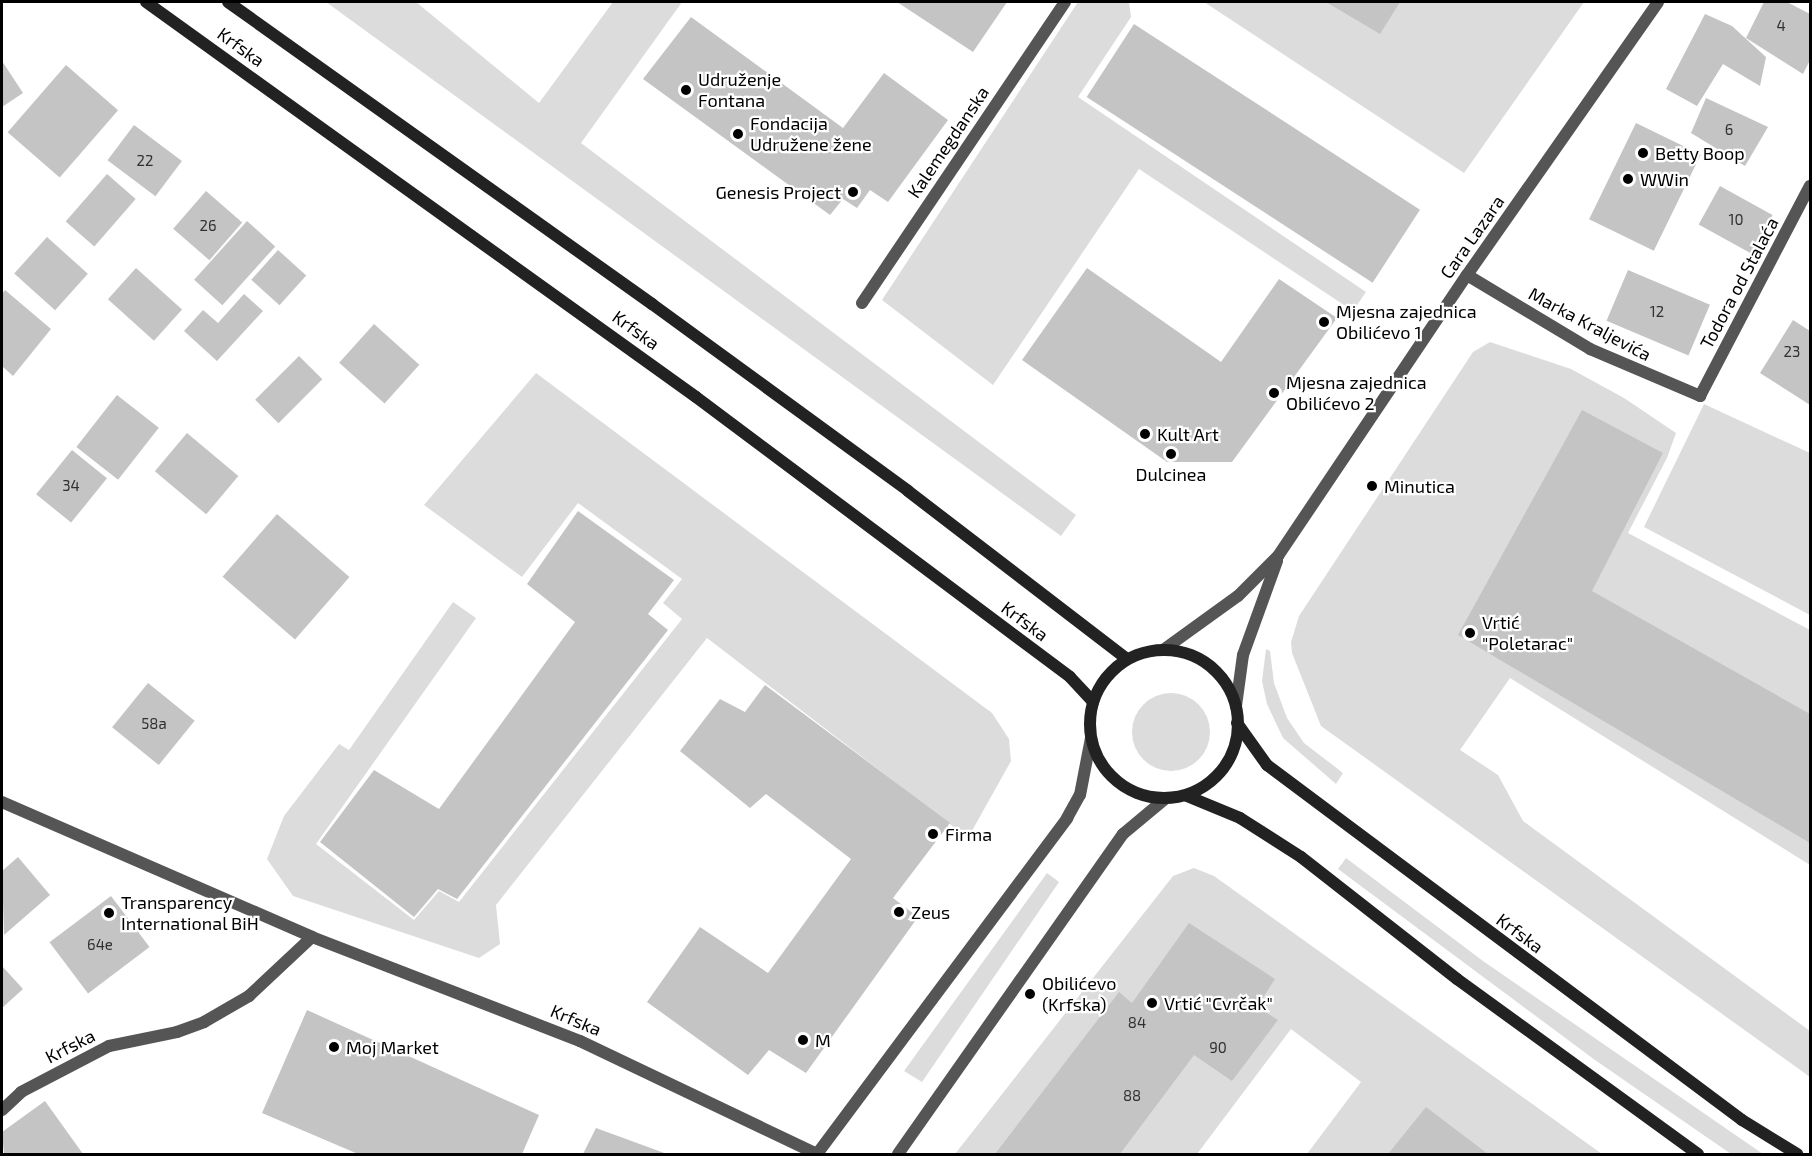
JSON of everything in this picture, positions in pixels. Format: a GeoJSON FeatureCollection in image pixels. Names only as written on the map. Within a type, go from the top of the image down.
{"type":"FeatureCollection","features":[{"type":"Feature","properties":{"kind":"main road","name":"Krfska"},"geometry":{"type":"LineString","coordinates":[[146,2],[688,391],[1070,678],[1093,702]]}},
{"type":"Feature","properties":{"kind":"main road","name":"Krfska"},"geometry":{"type":"LineString","coordinates":[[228,2],[671,317],[908,491],[1127,659]]}},
{"type":"Feature","properties":{"kind":"main road"},"geometry":{"type":"LineString","coordinates":[[1186,796],[1219,774],[1236,742],[1238,723],[1236,706],[1217,673],[1201,660],[1163,650],[1127,659],[1100,685],[1093,702],[1091,738],[1106,771],[1135,793],[1166,798],[1186,796],[1240,818],[1301,857],[1466,986],[1698,1155]]}},
{"type":"Feature","properties":{"kind":"main road","name":"Krfska"},"geometry":{"type":"LineString","coordinates":[[1238,723],[1267,765],[1732,1113],[1797,1155]]}},
{"type":"Feature","properties":{"kind":"street","name":"Kalemegdanska"},"geometry":{"type":"LineString","coordinates":[[862,303],[1065,2]]}},
{"type":"Feature","properties":{"kind":"street","name":"Cara Lazara"},"geometry":{"type":"LineString","coordinates":[[1163,650],[1238,596],[1278,556],[1467,275],[1658,2]]}},
{"type":"Feature","properties":{"kind":"street","name":"Todora od Stalaća"},"geometry":{"type":"LineString","coordinates":[[1700,396],[1810,186]]}},
{"type":"Feature","properties":{"kind":"street","name":"Marka Kraljevića"},"geometry":{"type":"LineString","coordinates":[[1467,275],[1590,349],[1700,396]]}},
{"type":"Feature","properties":{"kind":"street","name":"Cara Lazara"},"geometry":{"type":"LineString","coordinates":[[1236,706],[1243,655],[1278,556]]}},
{"type":"Feature","properties":{"kind":"street","name":"Krfska"},"geometry":{"type":"LineString","coordinates":[[2,802],[312,937],[580,1041],[817,1154],[1067,818],[1080,795],[1091,738]]}},
{"type":"Feature","properties":{"kind":"street"},"geometry":{"type":"LineString","coordinates":[[898,1155],[1123,834],[1166,798]]}},
{"type":"Feature","properties":{"kind":"street","name":"Krfska"},"geometry":{"type":"LineString","coordinates":[[2,1110],[21,1092],[109,1046],[177,1032],[204,1022],[249,996],[312,937]]}},
{"type":"Feature","properties":{"kind":"shaded area"},"geometry":{"type":"Polygon","coordinates":[[[326,2],[416,2],[539,103],[613,2],[682,2],[581,143],[1076,515],[1061,536],[326,2]]]}},
{"type":"Feature","properties":{"kind":"shaded area"},"geometry":{"type":"Polygon","coordinates":[[[1078,2],[1129,2],[1131,17],[1078,97],[1366,292],[1353,311],[1139,169],[993,385],[882,300],[1078,2]]]}},
{"type":"Feature","properties":{"kind":"shaded area"},"geometry":{"type":"Polygon","coordinates":[[[1204,2],[1584,2],[1464,173],[1204,2]]]}},
{"type":"Feature","properties":{"kind":"shaded area"},"geometry":{"type":"Polygon","coordinates":[[[1490,342],[1571,369],[1624,398],[1676,433],[1667,458],[1628,533],[1810,630],[1810,865],[1510,678],[1460,750],[1498,775],[1523,821],[1810,1031],[1810,1077],[1321,726],[1292,653],[1291,642],[1299,616],[1473,352],[1490,342]]]}},
{"type":"Feature","properties":{"kind":"shaded area"},"geometry":{"type":"Polygon","coordinates":[[[536,373],[992,713],[1009,739],[1011,761],[968,838],[707,638],[496,905],[500,944],[479,958],[293,896],[267,859],[284,816],[339,744],[349,750],[453,602],[476,618],[316,844],[414,920],[439,891],[459,902],[682,619],[663,603],[682,579],[578,503],[522,577],[424,505],[536,373]]]}},
{"type":"Feature","properties":{"kind":"shaded area"},"geometry":{"type":"Polygon","coordinates":[[[1704,404],[1810,453],[1810,615],[1644,527],[1704,404]]]}},
{"type":"Feature","properties":{"kind":"shaded area"},"geometry":{"type":"Polygon","coordinates":[[[1266,649],[1270,651],[1274,683],[1287,718],[1304,743],[1343,773],[1336,784],[1283,738],[1267,704],[1262,681],[1266,649]]]}},
{"type":"Feature","properties":{"kind":"shaded area"},"geometry":{"type":"Polygon","coordinates":[[[1163,693],[1179,693],[1193,699],[1204,710],[1210,724],[1210,740],[1204,754],[1193,765],[1179,771],[1163,771],[1149,765],[1138,754],[1132,740],[1132,724],[1138,710],[1149,699],[1163,693]]]}},
{"type":"Feature","properties":{"kind":"shaded area"},"geometry":{"type":"Polygon","coordinates":[[[1346,858],[1483,961],[1763,1154],[1731,1154],[1595,1060],[1338,869],[1346,858]]]}},
{"type":"Feature","properties":{"kind":"shaded area"},"geometry":{"type":"Polygon","coordinates":[[[1194,868],[1214,876],[1602,1154],[1307,1154],[1361,1082],[1291,1029],[1197,1154],[955,1154],[1173,876],[1194,868]]]}},
{"type":"Feature","properties":{"kind":"shaded area"},"geometry":{"type":"Polygon","coordinates":[[[1047,873],[1059,882],[922,1082],[904,1071],[1047,873]]]}},
{"type":"Feature","properties":{"kind":"building"},"geometry":{"type":"Polygon","coordinates":[[[897,2],[1007,2],[973,52],[897,2]]]}},
{"type":"Feature","properties":{"kind":"building"},"geometry":{"type":"Polygon","coordinates":[[[1326,2],[1400,2],[1380,34],[1326,2]]]}},
{"type":"Feature","properties":{"kind":"building"},"geometry":{"type":"Polygon","coordinates":[[[1764,2],[1787,2],[1810,14],[1810,60],[1803,74],[1746,38],[1764,2]]]}},
{"type":"Feature","properties":{"kind":"building"},"geometry":{"type":"Polygon","coordinates":[[[1705,14],[1732,26],[1766,57],[1760,86],[1723,64],[1697,106],[1666,89],[1705,14]]]}},
{"type":"Feature","properties":{"kind":"building"},"geometry":{"type":"Polygon","coordinates":[[[691,17],[843,128],[884,73],[948,120],[888,202],[870,190],[857,208],[843,199],[830,215],[643,79],[691,17]]]}},
{"type":"Feature","properties":{"kind":"building"},"geometry":{"type":"Polygon","coordinates":[[[1134,24],[1420,210],[1373,283],[1087,97],[1134,24]]]}},
{"type":"Feature","properties":{"kind":"building"},"geometry":{"type":"Polygon","coordinates":[[[2,61],[23,93],[2,107],[2,61]]]}},
{"type":"Feature","properties":{"kind":"building"},"geometry":{"type":"Polygon","coordinates":[[[66,65],[118,110],[60,177],[8,132],[66,65]]]}},
{"type":"Feature","properties":{"kind":"building"},"geometry":{"type":"Polygon","coordinates":[[[1706,98],[1768,127],[1745,166],[1691,133],[1706,98]]]}},
{"type":"Feature","properties":{"kind":"building"},"geometry":{"type":"Polygon","coordinates":[[[1636,123],[1701,155],[1654,251],[1589,219],[1636,123]]]}},
{"type":"Feature","properties":{"kind":"building"},"geometry":{"type":"Polygon","coordinates":[[[134,125],[182,161],[155,196],[108,160],[134,125]]]}},
{"type":"Feature","properties":{"kind":"building"},"geometry":{"type":"Polygon","coordinates":[[[107,174],[136,199],[94,246],[66,222],[107,174]]]}},
{"type":"Feature","properties":{"kind":"building"},"geometry":{"type":"Polygon","coordinates":[[[1720,186],[1772,215],[1751,254],[1699,224],[1720,186]]]}},
{"type":"Feature","properties":{"kind":"building"},"geometry":{"type":"Polygon","coordinates":[[[206,191],[242,222],[209,260],[173,229],[206,191]]]}},
{"type":"Feature","properties":{"kind":"building"},"geometry":{"type":"Polygon","coordinates":[[[247,221],[275,246],[222,305],[194,280],[247,221]]]}},
{"type":"Feature","properties":{"kind":"building"},"geometry":{"type":"Polygon","coordinates":[[[47,237],[88,274],[55,310],[14,273],[47,237]]]}},
{"type":"Feature","properties":{"kind":"building"},"geometry":{"type":"Polygon","coordinates":[[[278,250],[306,275],[279,305],[251,280],[278,250]]]}},
{"type":"Feature","properties":{"kind":"building"},"geometry":{"type":"Polygon","coordinates":[[[136,268],[182,309],[154,341],[108,299],[136,268]]]}},
{"type":"Feature","properties":{"kind":"building"},"geometry":{"type":"Polygon","coordinates":[[[1087,268],[1221,362],[1279,279],[1337,318],[1232,462],[1167,462],[1022,360],[1087,268]]]}},
{"type":"Feature","properties":{"kind":"building"},"geometry":{"type":"Polygon","coordinates":[[[1628,270],[1710,305],[1688,355],[1607,321],[1628,270]]]}},
{"type":"Feature","properties":{"kind":"building"},"geometry":{"type":"Polygon","coordinates":[[[5,290],[51,329],[13,376],[2,366],[2,294],[5,290]]]}},
{"type":"Feature","properties":{"kind":"building"},"geometry":{"type":"Polygon","coordinates":[[[244,294],[263,311],[217,361],[184,331],[203,310],[218,323],[244,294]]]}},
{"type":"Feature","properties":{"kind":"building"},"geometry":{"type":"Polygon","coordinates":[[[1793,320],[1810,331],[1810,405],[1760,373],[1793,320]]]}},
{"type":"Feature","properties":{"kind":"building"},"geometry":{"type":"Polygon","coordinates":[[[374,324],[419,365],[385,403],[339,363],[374,324]]]}},
{"type":"Feature","properties":{"kind":"building"},"geometry":{"type":"Polygon","coordinates":[[[299,356],[322,379],[278,423],[255,400],[299,356]]]}},
{"type":"Feature","properties":{"kind":"building"},"geometry":{"type":"Polygon","coordinates":[[[117,395],[159,428],[118,480],[76,447],[117,395]]]}},
{"type":"Feature","properties":{"kind":"building"},"geometry":{"type":"Polygon","coordinates":[[[1582,410],[1663,453],[1592,591],[1810,714],[1810,843],[1458,635],[1582,410]]]}},
{"type":"Feature","properties":{"kind":"building"},"geometry":{"type":"Polygon","coordinates":[[[187,433],[238,476],[206,514],[155,471],[187,433]]]}},
{"type":"Feature","properties":{"kind":"building"},"geometry":{"type":"Polygon","coordinates":[[[72,450],[107,478],[71,523],[36,494],[72,450]]]}},
{"type":"Feature","properties":{"kind":"building"},"geometry":{"type":"Polygon","coordinates":[[[578,511],[674,580],[648,614],[668,630],[457,899],[438,889],[414,917],[320,842],[374,770],[439,809],[575,622],[527,584],[578,511]]]}},
{"type":"Feature","properties":{"kind":"building"},"geometry":{"type":"Polygon","coordinates":[[[277,514],[349,577],[295,640],[223,577],[277,514]]]}},
{"type":"Feature","properties":{"kind":"building"},"geometry":{"type":"Polygon","coordinates":[[[148,683],[195,721],[159,765],[112,727],[148,683]]]}},
{"type":"Feature","properties":{"kind":"building"},"geometry":{"type":"Polygon","coordinates":[[[765,685],[950,823],[893,898],[918,917],[806,1073],[769,1050],[748,1075],[647,1002],[700,927],[768,973],[851,859],[766,794],[750,808],[680,751],[720,699],[745,712],[765,685]]]}},
{"type":"Feature","properties":{"kind":"building"},"geometry":{"type":"Polygon","coordinates":[[[18,857],[50,895],[4,935],[2,871],[18,857]]]}},
{"type":"Feature","properties":{"kind":"building"},"geometry":{"type":"Polygon","coordinates":[[[111,896],[150,947],[88,993],[50,942],[111,896]]]}},
{"type":"Feature","properties":{"kind":"building"},"geometry":{"type":"Polygon","coordinates":[[[1189,923],[1275,979],[1257,1007],[1278,1020],[1232,1081],[1194,1055],[1120,1154],[995,1154],[1119,992],[1132,1003],[1189,923]]]}},
{"type":"Feature","properties":{"kind":"building"},"geometry":{"type":"Polygon","coordinates":[[[2,966],[23,989],[2,1008],[2,966]]]}},
{"type":"Feature","properties":{"kind":"building"},"geometry":{"type":"Polygon","coordinates":[[[307,1010],[539,1115],[522,1154],[358,1154],[262,1113],[307,1010]]]}},
{"type":"Feature","properties":{"kind":"building"},"geometry":{"type":"Polygon","coordinates":[[[45,1101],[83,1154],[4,1154],[2,1132],[45,1101]]]}},
{"type":"Feature","properties":{"kind":"building"},"geometry":{"type":"Polygon","coordinates":[[[1426,1107],[1488,1154],[1388,1154],[1426,1107]]]}},
{"type":"Feature","properties":{"kind":"building"},"geometry":{"type":"Polygon","coordinates":[[[596,1128],[667,1154],[583,1154],[596,1128]]]}},
{"type":"Feature","properties":{"kind":"place","name":"Udruženje Fontana"},"geometry":{"type":"Point","coordinates":[686,90]}},
{"type":"Feature","properties":{"kind":"place","name":"Fondacija Udružene žene"},"geometry":{"type":"Point","coordinates":[738,134]}},
{"type":"Feature","properties":{"kind":"place","name":"Betty Boop"},"geometry":{"type":"Point","coordinates":[1643,153]}},
{"type":"Feature","properties":{"kind":"place","name":"WWin"},"geometry":{"type":"Point","coordinates":[1628,179]}},
{"type":"Feature","properties":{"kind":"place","name":"Genesis Project"},"geometry":{"type":"Point","coordinates":[853,192]}},
{"type":"Feature","properties":{"kind":"place","name":"Mjesna zajednica Obilićevo 1"},"geometry":{"type":"Point","coordinates":[1324,322]}},
{"type":"Feature","properties":{"kind":"place","name":"Mjesna zajednica Obilićevo 2"},"geometry":{"type":"Point","coordinates":[1274,393]}},
{"type":"Feature","properties":{"kind":"place","name":"Kult Art"},"geometry":{"type":"Point","coordinates":[1145,434]}},
{"type":"Feature","properties":{"kind":"place","name":"Dulcinea"},"geometry":{"type":"Point","coordinates":[1171,454]}},
{"type":"Feature","properties":{"kind":"place","name":"Minutica"},"geometry":{"type":"Point","coordinates":[1372,486]}},
{"type":"Feature","properties":{"kind":"place","name":"Vrtić \"Poletarac\""},"geometry":{"type":"Point","coordinates":[1470,633]}},
{"type":"Feature","properties":{"kind":"place","name":"Firma"},"geometry":{"type":"Point","coordinates":[933,834]}},
{"type":"Feature","properties":{"kind":"place","name":"Zeus"},"geometry":{"type":"Point","coordinates":[899,912]}},
{"type":"Feature","properties":{"kind":"place","name":"Transparency International BiH"},"geometry":{"type":"Point","coordinates":[109,913]}},
{"type":"Feature","properties":{"kind":"place","name":"Obilićevo (Krfska)"},"geometry":{"type":"Point","coordinates":[1030,994]}},
{"type":"Feature","properties":{"kind":"place","name":"Vrtić \"Cvrčak\""},"geometry":{"type":"Point","coordinates":[1152,1003]}},
{"type":"Feature","properties":{"kind":"place","name":"M"},"geometry":{"type":"Point","coordinates":[803,1040]}},
{"type":"Feature","properties":{"kind":"place","name":"Moj Market"},"geometry":{"type":"Point","coordinates":[334,1047]}}]}
